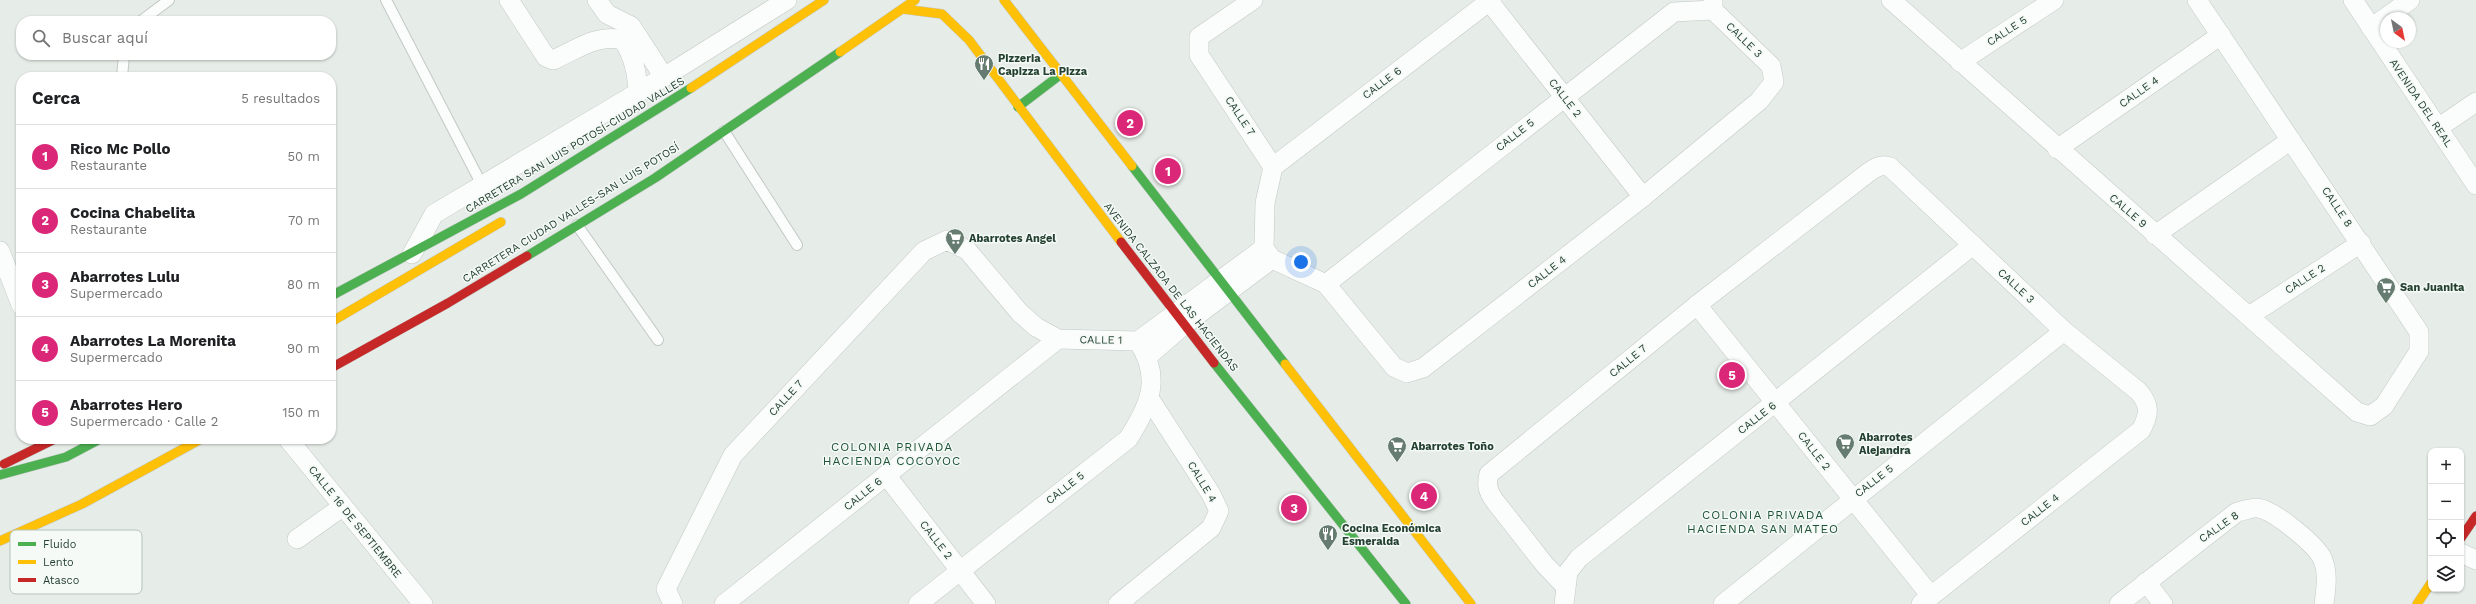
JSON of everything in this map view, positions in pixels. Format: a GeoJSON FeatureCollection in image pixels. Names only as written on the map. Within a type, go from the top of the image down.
{"type":"FeatureCollection","features":[{"type":"Feature","properties":{"kind":"main road","name":"CARRETERA SAN LUIS POTOSÍ-CIUDAD VALLES"},"geometry":{"type":"LineString","coordinates":[[336,293],[412,254],[521,194],[720,70],[824,0]]}},
{"type":"Feature","properties":{"kind":"main road","name":"CARRETERA CIUDAD VALLES-SAN LUIS POTOSÍ"},"geometry":{"type":"LineString","coordinates":[[336,365],[448,303],[655,178],[915,0]]}},
{"type":"Feature","properties":{"kind":"main road"},"geometry":{"type":"LineString","coordinates":[[1004,0],[1060,75],[1225,285],[1471,604]]}},
{"type":"Feature","properties":{"kind":"main road","name":"AVENIDA CALZADA DE LAS HACIENDAS"},"geometry":{"type":"LineString","coordinates":[[903,9],[942,14],[969,40],[1179,319],[1406,604]]}},
{"type":"Feature","properties":{"kind":"main road"},"geometry":{"type":"LineString","coordinates":[[1018,107],[1060,75]]}},
{"type":"Feature","properties":{"kind":"main road"},"geometry":{"type":"LineString","coordinates":[[515,208],[521,194]]}},
{"type":"Feature","properties":{"kind":"main road"},"geometry":{"type":"LineString","coordinates":[[336,319],[502,222],[506,217]]}},
{"type":"Feature","properties":{"kind":"main road"},"geometry":{"type":"LineString","coordinates":[[0,466],[46,444]]}},
{"type":"Feature","properties":{"kind":"main road"},"geometry":{"type":"LineString","coordinates":[[0,475],[66,457],[91,444]]}},
{"type":"Feature","properties":{"kind":"main road"},"geometry":{"type":"LineString","coordinates":[[24,530],[82,504],[192,444]]}},
{"type":"Feature","properties":{"kind":"main road"},"geometry":{"type":"LineString","coordinates":[[2464,534],[2476,516]]}},
{"type":"Feature","properties":{"kind":"main road"},"geometry":{"type":"LineString","coordinates":[[0,541],[10,536]]}},
{"type":"Feature","properties":{"kind":"main road"},"geometry":{"type":"LineString","coordinates":[[2417,604],[2428,588]]}},
{"type":"Feature","properties":{"kind":"street"},"geometry":{"type":"LineString","coordinates":[[509,0],[546,57],[553,60],[598,39],[612,37],[623,40],[631,52],[638,74],[638,92]]}},
{"type":"Feature","properties":{"kind":"street"},"geometry":{"type":"LineString","coordinates":[[597,0],[607,14],[632,26],[664,77]]}},
{"type":"Feature","properties":{"kind":"street"},"geometry":{"type":"LineString","coordinates":[[412,254],[434,214],[483,187],[787,0]]}},
{"type":"Feature","properties":{"kind":"street","name":"CALLE 7"},"geometry":{"type":"LineString","coordinates":[[1253,0],[1199,37],[1199,55],[1273,167]]}},
{"type":"Feature","properties":{"kind":"street","name":"CALLE 9"},"geometry":{"type":"LineString","coordinates":[[1891,0],[2057,149],[2357,412],[2370,416]]}},
{"type":"Feature","properties":{"kind":"street","name":"CALLE 5"},"geometry":{"type":"LineString","coordinates":[[1960,62],[2054,0]]}},
{"type":"Feature","properties":{"kind":"street","name":"CALLE 8"},"geometry":{"type":"LineString","coordinates":[[2197,0],[2361,243],[2419,332],[2419,351],[2384,406],[2370,416]]}},
{"type":"Feature","properties":{"kind":"street","name":"AVENIDA DEL REAL"},"geometry":{"type":"LineString","coordinates":[[2353,0],[2476,185]]}},
{"type":"Feature","properties":{"kind":"street"},"geometry":{"type":"LineString","coordinates":[[2372,28],[2410,0]]}},
{"type":"Feature","properties":{"kind":"street","name":"CALLE 6"},"geometry":{"type":"LineString","coordinates":[[1273,167],[1489,1]]}},
{"type":"Feature","properties":{"kind":"street","name":"CALLE 2"},"geometry":{"type":"LineString","coordinates":[[1489,1],[1643,197]]}},
{"type":"Feature","properties":{"kind":"street","name":"CALLE 5"},"geometry":{"type":"LineString","coordinates":[[1326,284],[1564,96],[1674,12],[1713,5]]}},
{"type":"Feature","properties":{"kind":"street","name":"CALLE 3"},"geometry":{"type":"LineString","coordinates":[[1713,5],[1771,66],[1774,82]]}},
{"type":"Feature","properties":{"kind":"street","name":"CALLE 4"},"geometry":{"type":"LineString","coordinates":[[2057,149],[2221,35]]}},
{"type":"Feature","properties":{"kind":"street","name":"CALLE 4"},"geometry":{"type":"LineString","coordinates":[[1326,284],[1394,367],[1408,373],[1423,368],[1643,197],[1759,102],[1774,82]]}},
{"type":"Feature","properties":{"kind":"street"},"geometry":{"type":"LineString","coordinates":[[2438,128],[2476,102]]}},
{"type":"Feature","properties":{"kind":"street"},"geometry":{"type":"LineString","coordinates":[[2155,235],[2291,140]]}},
{"type":"Feature","properties":{"kind":"street","name":"CALLE 7"},"geometry":{"type":"LineString","coordinates":[[1564,595],[1545,565],[1488,491],[1487,483],[1489,474],[1697,305],[1869,172],[1880,166]]}},
{"type":"Feature","properties":{"kind":"street","name":"CALLE 3"},"geometry":{"type":"LineString","coordinates":[[1880,166],[1890,167],[2064,331],[2138,391],[2146,400],[2149,410]]}},
{"type":"Feature","properties":{"kind":"street"},"geometry":{"type":"LineString","coordinates":[[1273,167],[1265,203],[1268,253],[1326,284]]}},
{"type":"Feature","properties":{"kind":"street","name":"CALLE 7"},"geometry":{"type":"LineString","coordinates":[[670,596],[733,455],[924,251],[947,240]]}},
{"type":"Feature","properties":{"kind":"street","name":"CALLE 1"},"geometry":{"type":"LineString","coordinates":[[947,240],[967,250],[1020,312],[1036,327],[1058,339],[1143,348],[1179,319],[1268,253]]}},
{"type":"Feature","properties":{"kind":"street","name":"CALLE 2"},"geometry":{"type":"LineString","coordinates":[[2249,316],[2361,243]]}},
{"type":"Feature","properties":{"kind":"street","name":"CALLE 6"},"geometry":{"type":"LineString","coordinates":[[1564,595],[1568,572],[1579,558],[1973,245]]}},
{"type":"Feature","properties":{"kind":"street"},"geometry":{"type":"LineString","coordinates":[[0,251],[16,292]]}},
{"type":"Feature","properties":{"kind":"street","name":"CALLE 2"},"geometry":{"type":"LineString","coordinates":[[1697,305],[1852,498],[1926,600]]}},
{"type":"Feature","properties":{"kind":"street","name":"CALLE 5"},"geometry":{"type":"LineString","coordinates":[[1723,604],[1852,498],[2064,331]]}},
{"type":"Feature","properties":{"kind":"street","name":"CALLE 6"},"geometry":{"type":"LineString","coordinates":[[724,604],[1058,339]]}},
{"type":"Feature","properties":{"kind":"street","name":"CALLE 5"},"geometry":{"type":"LineString","coordinates":[[918,604],[1128,439],[1142,416],[1149,398],[1152,370],[1143,348]]}},
{"type":"Feature","properties":{"kind":"street","name":"CALLE 4"},"geometry":{"type":"LineString","coordinates":[[1118,604],[1211,528],[1219,511],[1211,494],[1149,398]]}},
{"type":"Feature","properties":{"kind":"street","name":"CALLE 4"},"geometry":{"type":"LineString","coordinates":[[1926,600],[2141,430],[2149,410]]}},
{"type":"Feature","properties":{"kind":"street","name":"CALLE 16 DE SEPTIEMBRE"},"geometry":{"type":"LineString","coordinates":[[292,444],[414,601]]}},
{"type":"Feature","properties":{"kind":"street","name":"CALLE 2"},"geometry":{"type":"LineString","coordinates":[[886,475],[986,604]]}},
{"type":"Feature","properties":{"kind":"street"},"geometry":{"type":"LineString","coordinates":[[298,538],[342,507]]}},
{"type":"Feature","properties":{"kind":"street","name":"CALLE 8"},"geometry":{"type":"LineString","coordinates":[[2119,604],[2237,512],[2258,508],[2288,524],[2307,540],[2321,557],[2327,581],[2324,604]]}},
{"type":"Feature","properties":{"kind":"street"},"geometry":{"type":"LineString","coordinates":[[2464,554],[2476,560]]}},
{"type":"Feature","properties":{"kind":"street"},"geometry":{"type":"LineString","coordinates":[[2146,582],[2162,604]]}},
{"type":"Feature","properties":{"kind":"lane"},"geometry":{"type":"LineString","coordinates":[[148,16],[169,0]]}},
{"type":"Feature","properties":{"kind":"lane"},"geometry":{"type":"LineString","coordinates":[[386,0],[483,187]]}},
{"type":"Feature","properties":{"kind":"lane"},"geometry":{"type":"LineString","coordinates":[[122,72],[124,60]]}},
{"type":"Feature","properties":{"kind":"lane"},"geometry":{"type":"LineString","coordinates":[[724,131],[797,245]]}},
{"type":"Feature","properties":{"kind":"lane"},"geometry":{"type":"LineString","coordinates":[[577,225],[658,340]]}},
{"type":"Feature","properties":{"kind":"traffic: fast"},"geometry":{"type":"LineString","coordinates":[[527,256],[655,178],[840,52]]}},
{"type":"Feature","properties":{"kind":"traffic: fast"},"geometry":{"type":"LineString","coordinates":[[1018,107],[1060,75]]}},
{"type":"Feature","properties":{"kind":"traffic: fast"},"geometry":{"type":"LineString","coordinates":[[336,293],[521,194],[691,88]]}},
{"type":"Feature","properties":{"kind":"traffic: fast"},"geometry":{"type":"LineString","coordinates":[[1132,166],[1285,364]]}},
{"type":"Feature","properties":{"kind":"traffic: fast"},"geometry":{"type":"LineString","coordinates":[[1214,363],[1406,604]]}},
{"type":"Feature","properties":{"kind":"traffic: fast"},"geometry":{"type":"LineString","coordinates":[[0,475],[66,457],[91,444]]}},
{"type":"Feature","properties":{"kind":"traffic: slow"},"geometry":{"type":"LineString","coordinates":[[691,88],[824,0]]}},
{"type":"Feature","properties":{"kind":"traffic: slow"},"geometry":{"type":"LineString","coordinates":[[840,52],[915,0]]}},
{"type":"Feature","properties":{"kind":"traffic: slow"},"geometry":{"type":"LineString","coordinates":[[1004,0],[1132,166]]}},
{"type":"Feature","properties":{"kind":"traffic: slow"},"geometry":{"type":"LineString","coordinates":[[903,9],[942,14],[969,40],[1121,242]]}},
{"type":"Feature","properties":{"kind":"traffic: slow"},"geometry":{"type":"LineString","coordinates":[[336,319],[501,222]]}},
{"type":"Feature","properties":{"kind":"traffic: slow"},"geometry":{"type":"LineString","coordinates":[[1285,364],[1471,604]]}},
{"type":"Feature","properties":{"kind":"traffic: slow"},"geometry":{"type":"LineString","coordinates":[[24,530],[82,504],[192,444]]}},
{"type":"Feature","properties":{"kind":"traffic: slow"},"geometry":{"type":"LineString","coordinates":[[0,541],[10,536]]}},
{"type":"Feature","properties":{"kind":"traffic: slow"},"geometry":{"type":"LineString","coordinates":[[2417,604],[2428,588]]}},
{"type":"Feature","properties":{"kind":"traffic: jam"},"geometry":{"type":"LineString","coordinates":[[1121,242],[1214,363]]}},
{"type":"Feature","properties":{"kind":"traffic: jam"},"geometry":{"type":"LineString","coordinates":[[336,365],[448,303],[527,256]]}},
{"type":"Feature","properties":{"kind":"traffic: jam"},"geometry":{"type":"LineString","coordinates":[[4,464],[45,444]]}},
{"type":"Feature","properties":{"kind":"traffic: jam"},"geometry":{"type":"LineString","coordinates":[[2464,534],[2476,516]]}},
{"type":"Feature","properties":{"kind":"place","name":"Pizzeria Capizza La Pizza"},"geometry":{"type":"Point","coordinates":[984,81]}},
{"type":"Feature","properties":{"kind":"place","name":"Cocina Chabelita"},"geometry":{"type":"Point","coordinates":[1130,123]}},
{"type":"Feature","properties":{"kind":"place","name":"Rico Mc Pollo"},"geometry":{"type":"Point","coordinates":[1168,171]}},
{"type":"Feature","properties":{"kind":"place","name":"Abarrotes Angel"},"geometry":{"type":"Point","coordinates":[955,255]}},
{"type":"Feature","properties":{"kind":"place","name":"San Juanita"},"geometry":{"type":"Point","coordinates":[2386,304]}},
{"type":"Feature","properties":{"kind":"place","name":"Abarrotes Hero"},"geometry":{"type":"Point","coordinates":[1732,375]}},
{"type":"Feature","properties":{"kind":"place","name":"Abarrotes Alejandra"},"geometry":{"type":"Point","coordinates":[1845,460]}},
{"type":"Feature","properties":{"kind":"place","name":"Abarrotes Toño"},"geometry":{"type":"Point","coordinates":[1397,463]}},
{"type":"Feature","properties":{"kind":"place","name":"Abarrotes La Morenita"},"geometry":{"type":"Point","coordinates":[1424,496]}},
{"type":"Feature","properties":{"kind":"place","name":"Abarrotes Lulu"},"geometry":{"type":"Point","coordinates":[1294,508]}},
{"type":"Feature","properties":{"kind":"place","name":"Cocina Económica Esmeralda"},"geometry":{"type":"Point","coordinates":[1328,551]}},
{"type":"Feature","properties":{"kind":"district","name":"COLONIA PRIVADA HACIENDA COCOYOC"},"geometry":{"type":"Point","coordinates":[892,454]}},
{"type":"Feature","properties":{"kind":"district","name":"COLONIA PRIVADA HACIENDA SAN MATEO"},"geometry":{"type":"Point","coordinates":[1763,522]}}]}
